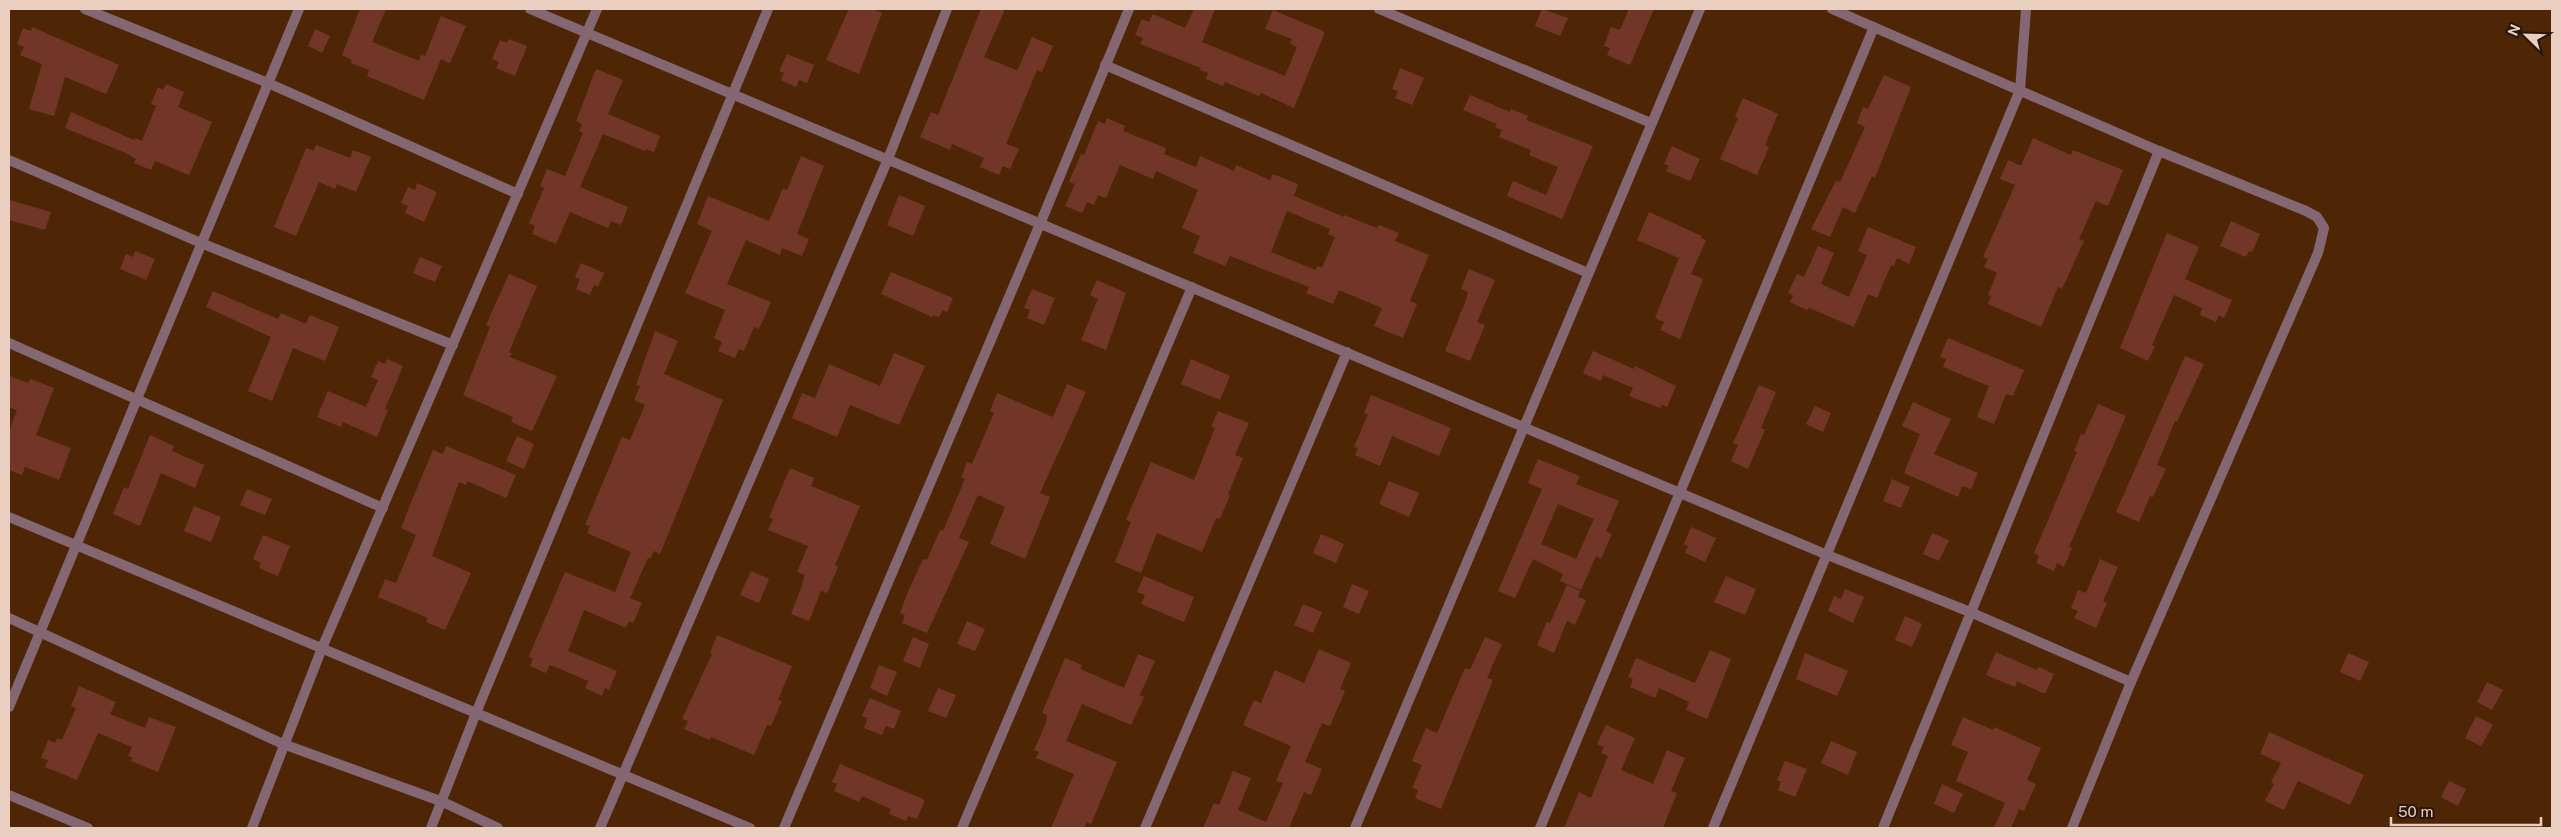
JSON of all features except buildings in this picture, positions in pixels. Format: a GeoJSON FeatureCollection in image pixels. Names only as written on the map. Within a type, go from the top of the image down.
{"type":"FeatureCollection","features":[{"type":"Feature","properties":{"kind":"street"},"geometry":{"type":"LineString","coordinates":[[85,9],[268,83],[518,194]]}},
{"type":"Feature","properties":{"kind":"street"},"geometry":{"type":"LineString","coordinates":[[9,706],[298,9]]}},
{"type":"Feature","properties":{"kind":"street"},"geometry":{"type":"LineString","coordinates":[[530,9],[1825,554],[1970,612],[2131,682]]}},
{"type":"Feature","properties":{"kind":"street"},"geometry":{"type":"LineString","coordinates":[[252,828],[283,744],[322,648],[597,9]]}},
{"type":"Feature","properties":{"kind":"street"},"geometry":{"type":"LineString","coordinates":[[431,828],[443,802],[476,713],[768,9]]}},
{"type":"Feature","properties":{"kind":"street"},"geometry":{"type":"LineString","coordinates":[[600,828],[888,160],[947,9]]}},
{"type":"Feature","properties":{"kind":"street"},"geometry":{"type":"LineString","coordinates":[[784,828],[1129,9]]}},
{"type":"Feature","properties":{"kind":"street"},"geometry":{"type":"LineString","coordinates":[[1379,9],[1651,123]]}},
{"type":"Feature","properties":{"kind":"street"},"geometry":{"type":"LineString","coordinates":[[1355,828],[1522,426],[1700,9]]}},
{"type":"Feature","properties":{"kind":"street"},"geometry":{"type":"LineString","coordinates":[[1832,9],[2159,151],[2306,211],[2317,217],[2324,228],[2318,253],[2131,682],[2072,828]]}},
{"type":"Feature","properties":{"kind":"street"},"geometry":{"type":"LineString","coordinates":[[1713,828],[1825,554],[2020,90],[2026,9]]}},
{"type":"Feature","properties":{"kind":"street"},"geometry":{"type":"LineString","coordinates":[[1540,828],[1874,27]]}},
{"type":"Feature","properties":{"kind":"street"},"geometry":{"type":"LineString","coordinates":[[1105,65],[1588,273]]}},
{"type":"Feature","properties":{"kind":"street"},"geometry":{"type":"LineString","coordinates":[[1883,828],[2159,151]]}},
{"type":"Feature","properties":{"kind":"street"},"geometry":{"type":"LineString","coordinates":[[9,160],[201,243],[453,345]]}},
{"type":"Feature","properties":{"kind":"street"},"geometry":{"type":"LineString","coordinates":[[962,828],[1192,287]]}},
{"type":"Feature","properties":{"kind":"street"},"geometry":{"type":"LineString","coordinates":[[9,342],[382,508]]}},
{"type":"Feature","properties":{"kind":"street"},"geometry":{"type":"LineString","coordinates":[[1145,828],[1347,352]]}},
{"type":"Feature","properties":{"kind":"street"},"geometry":{"type":"LineString","coordinates":[[9,517],[750,828]]}},
{"type":"Feature","properties":{"kind":"street"},"geometry":{"type":"LineString","coordinates":[[9,618],[283,744],[443,802],[498,828]]}},
{"type":"Feature","properties":{"kind":"street"},"geometry":{"type":"LineString","coordinates":[[9,795],[88,828]]}}]}
